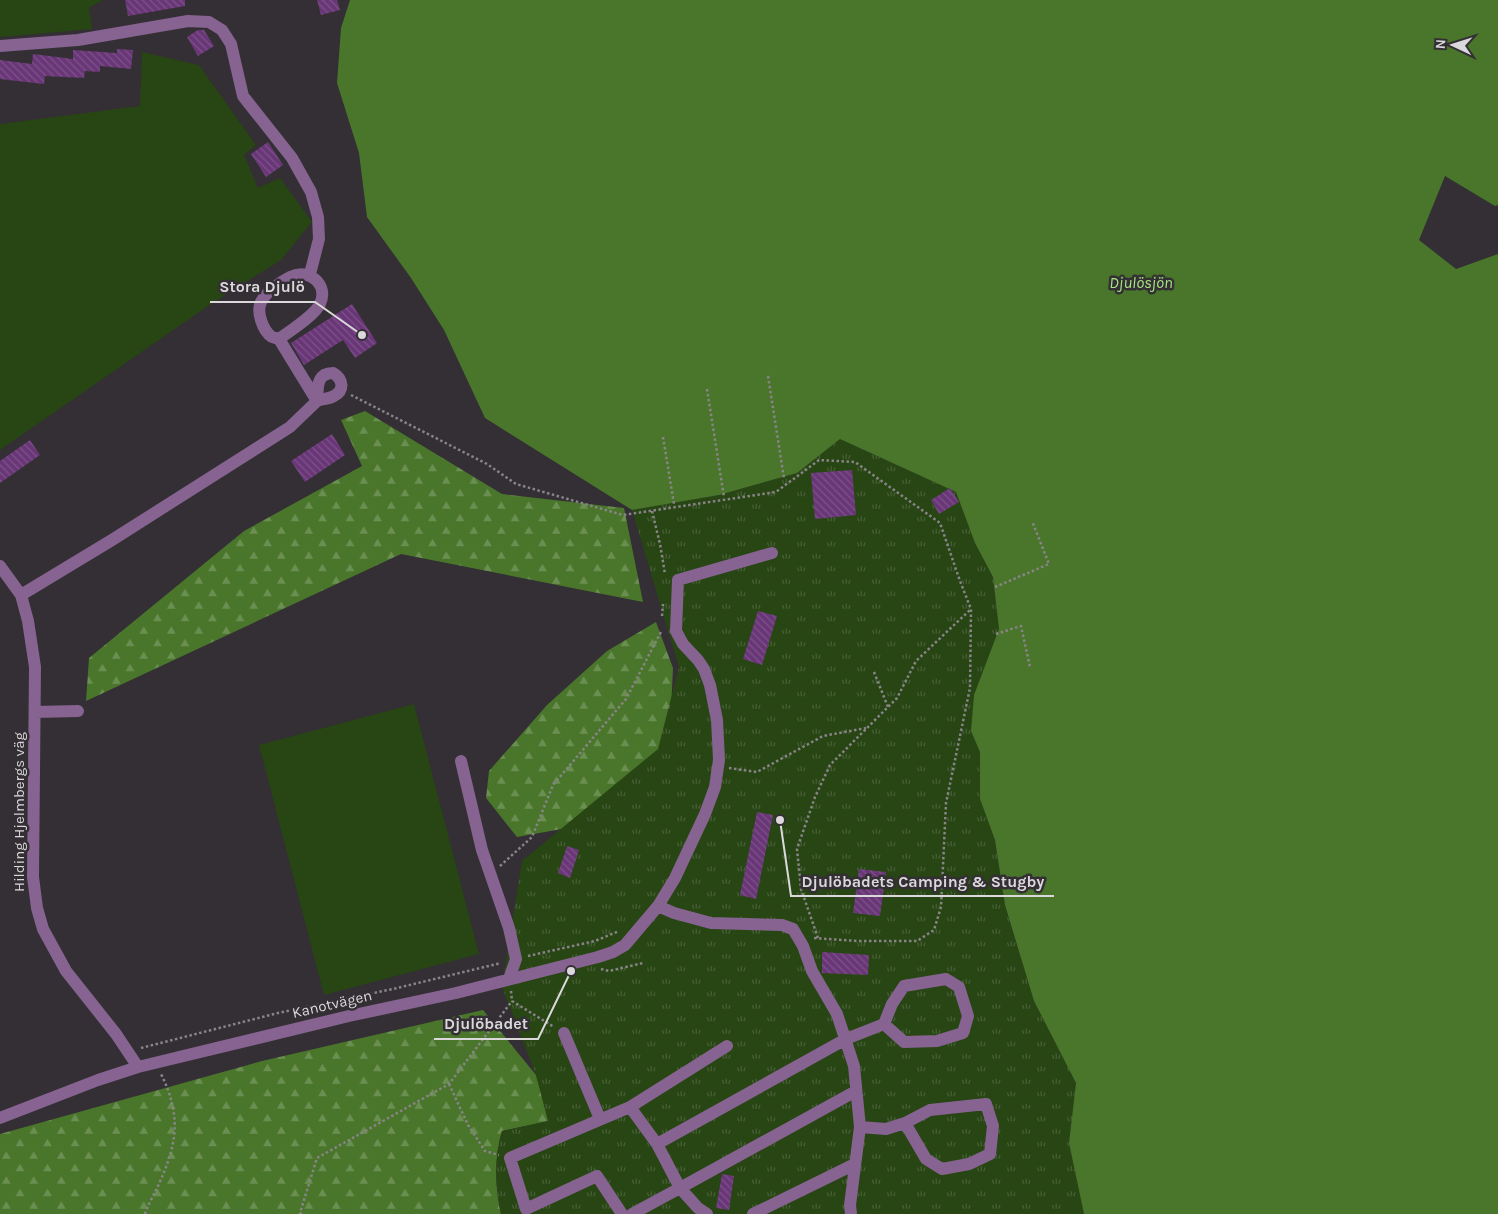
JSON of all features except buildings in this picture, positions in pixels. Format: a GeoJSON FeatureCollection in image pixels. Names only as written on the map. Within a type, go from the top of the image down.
{"type":"FeatureCollection","features":[{"type":"Feature","properties":{"kind":"street"},"geometry":{"type":"LineString","coordinates":[[0,46],[78,40],[188,21],[209,22],[222,30],[231,44],[242,96],[292,158],[311,192],[318,217],[319,239],[310,274]]}},
{"type":"Feature","properties":{"kind":"street"},"geometry":{"type":"LineString","coordinates":[[297,274],[310,274],[316,279],[322,291],[321,303],[312,314],[279,338],[272,337],[263,326],[259,310],[261,302],[270,290],[289,277],[297,274]]}},
{"type":"Feature","properties":{"kind":"street"},"geometry":{"type":"LineString","coordinates":[[279,338],[317,401]]}},
{"type":"Feature","properties":{"kind":"street"},"geometry":{"type":"LineString","coordinates":[[20,595],[112,540],[290,427],[317,401],[336,395],[341,390],[341,379],[337,375],[333,373],[324,374],[319,379],[317,401]]}},
{"type":"Feature","properties":{"kind":"street","name":"Kanotvägen"},"geometry":{"type":"LineString","coordinates":[[0,1118],[98,1080],[155,1062],[509,979],[613,952],[625,945],[658,906],[675,878],[706,814],[715,787],[718,767],[717,720],[708,677],[698,660],[683,644],[676,631],[678,580],[772,553]]}},
{"type":"Feature","properties":{"kind":"street","name":"Hilding Hjelmbergs väg"},"geometry":{"type":"LineString","coordinates":[[0,566],[20,595],[28,621],[33,658],[36,712],[33,877],[37,908],[43,929],[66,971],[116,1034],[138,1067]]}},
{"type":"Feature","properties":{"kind":"street"},"geometry":{"type":"LineString","coordinates":[[36,712],[78,711]]}},
{"type":"Feature","properties":{"kind":"street"},"geometry":{"type":"LineString","coordinates":[[461,761],[482,850],[508,928],[516,959],[509,979]]}},
{"type":"Feature","properties":{"kind":"street"},"geometry":{"type":"LineString","coordinates":[[658,906],[674,913],[710,923],[782,925],[793,929],[799,938],[812,971],[837,1014],[854,1066],[860,1127],[851,1214]]}},
{"type":"Feature","properties":{"kind":"street"},"geometry":{"type":"LineString","coordinates":[[657,1144],[846,1040],[884,1024],[892,1004],[904,986],[946,979],[959,987],[968,1016],[963,1033],[937,1041],[904,1042],[884,1024]]}},
{"type":"Feature","properties":{"kind":"street"},"geometry":{"type":"LineString","coordinates":[[564,1033],[600,1119]]}},
{"type":"Feature","properties":{"kind":"street"},"geometry":{"type":"LineString","coordinates":[[622,1214],[597,1176],[526,1210],[510,1158],[630,1108],[727,1046]]}},
{"type":"Feature","properties":{"kind":"street"},"geometry":{"type":"LineString","coordinates":[[632,1214],[856,1092]]}},
{"type":"Feature","properties":{"kind":"street"},"geometry":{"type":"LineString","coordinates":[[860,1127],[886,1129],[906,1123],[930,1110],[986,1104],[993,1126],[990,1154],[969,1164],[942,1169],[926,1159],[906,1123]]}},
{"type":"Feature","properties":{"kind":"street"},"geometry":{"type":"LineString","coordinates":[[630,1108],[657,1144],[680,1188],[698,1208],[707,1214]]}},
{"type":"Feature","properties":{"kind":"street"},"geometry":{"type":"LineString","coordinates":[[754,1214],[855,1164]]}},
{"type":"Feature","properties":{"kind":"path"},"geometry":{"type":"LineString","coordinates":[[768,376],[784,478]]}},
{"type":"Feature","properties":{"kind":"path"},"geometry":{"type":"LineString","coordinates":[[707,389],[724,496]]}},
{"type":"Feature","properties":{"kind":"path"},"geometry":{"type":"LineString","coordinates":[[341,390],[487,464],[516,484],[623,515],[776,492],[819,460],[855,462],[940,523],[971,609],[970,688],[946,803],[941,908],[934,930],[916,941],[799,938]]}},
{"type":"Feature","properties":{"kind":"path"},"geometry":{"type":"LineString","coordinates":[[663,437],[674,504]]}},
{"type":"Feature","properties":{"kind":"path"},"geometry":{"type":"LineString","coordinates":[[652,511],[660,544],[665,582]]}},
{"type":"Feature","properties":{"kind":"path"},"geometry":{"type":"LineString","coordinates":[[995,586],[1049,564],[1032,521]]}},
{"type":"Feature","properties":{"kind":"path"},"geometry":{"type":"LineString","coordinates":[[662,618],[663,600]]}},
{"type":"Feature","properties":{"kind":"path"},"geometry":{"type":"LineString","coordinates":[[818,938],[801,889],[797,849],[815,797],[830,766],[897,698],[916,661],[971,609]]}},
{"type":"Feature","properties":{"kind":"path"},"geometry":{"type":"LineString","coordinates":[[996,634],[1021,626],[1030,668]]}},
{"type":"Feature","properties":{"kind":"path"},"geometry":{"type":"LineString","coordinates":[[490,874],[532,837],[553,785],[626,699],[664,627],[666,632]]}},
{"type":"Feature","properties":{"kind":"path"},"geometry":{"type":"LineString","coordinates":[[874,672],[888,707]]}},
{"type":"Feature","properties":{"kind":"path"},"geometry":{"type":"LineString","coordinates":[[718,767],[757,772],[823,736],[868,728]]}},
{"type":"Feature","properties":{"kind":"path"},"geometry":{"type":"LineString","coordinates":[[144,1214],[171,1155],[175,1133],[175,1114],[171,1099],[155,1062],[140,1048],[278,1013],[393,989],[596,941],[614,934],[623,928]]}},
{"type":"Feature","properties":{"kind":"path"},"geometry":{"type":"LineString","coordinates":[[302,1214],[300,1213],[317,1158],[449,1084],[512,1001],[509,979]]}},
{"type":"Feature","properties":{"kind":"path"},"geometry":{"type":"LineString","coordinates":[[512,1001],[564,1033]]}},
{"type":"Feature","properties":{"kind":"path"},"geometry":{"type":"LineString","coordinates":[[449,1084],[468,1125],[485,1151],[510,1158]]}},
{"type":"Feature","properties":{"kind":"green space"},"geometry":{"type":"Polygon","coordinates":[[[0,0],[103,0],[89,8],[92,29],[0,37],[0,0]]]}},
{"type":"Feature","properties":{"kind":"green space"},"geometry":{"type":"Polygon","coordinates":[[[142,52],[199,65],[256,145],[244,155],[258,188],[280,178],[312,222],[281,260],[208,306],[0,450],[0,124],[140,106],[142,52]]]}},
{"type":"Feature","properties":{"kind":"green space"},"geometry":{"type":"Polygon","coordinates":[[[365,411],[502,494],[624,508],[643,602],[401,554],[86,701],[89,658],[244,531],[362,466],[341,420],[365,411]]]}},
{"type":"Feature","properties":{"kind":"green space"},"geometry":{"type":"Polygon","coordinates":[[[840,439],[956,492],[975,543],[993,577],[999,629],[974,695],[971,731],[980,752],[980,799],[995,840],[1005,905],[1034,1001],[1076,1083],[1069,1143],[1084,1214],[501,1214],[497,1194],[496,1172],[499,1141],[502,1131],[548,1121],[536,1075],[502,987],[522,861],[658,749],[679,667],[632,510],[719,495],[797,473],[840,439]]]}},
{"type":"Feature","properties":{"kind":"green space"},"geometry":{"type":"Polygon","coordinates":[[[656,622],[673,668],[669,752],[623,818],[517,837],[486,798],[489,771],[547,705],[607,651],[656,622]]]}},
{"type":"Feature","properties":{"kind":"green space"},"geometry":{"type":"Polygon","coordinates":[[[414,704],[479,954],[324,995],[259,745],[414,704]]]}},
{"type":"Feature","properties":{"kind":"green space"},"geometry":{"type":"Polygon","coordinates":[[[483,1010],[536,1075],[549,1121],[502,1131],[499,1141],[496,1172],[501,1214],[0,1214],[0,1134],[262,1061],[483,1010]]]}},
{"type":"Feature","properties":{"kind":"water","name":"Djulösjön"},"geometry":{"type":"Polygon","coordinates":[[[350,0],[1498,0],[1498,205],[1495,206],[1445,176],[1419,240],[1456,269],[1498,254],[1498,1214],[1084,1214],[1069,1143],[1076,1083],[1034,1001],[1005,905],[995,840],[980,799],[980,752],[971,731],[974,695],[999,629],[993,577],[975,543],[956,492],[840,439],[797,473],[719,495],[632,510],[485,418],[444,330],[411,278],[367,217],[359,153],[337,83],[341,28],[350,0]]]}},
{"type":"Feature","properties":{"kind":"place","name":"Stora Djulö"},"geometry":{"type":"Point","coordinates":[362,335]}},
{"type":"Feature","properties":{"kind":"place","name":"Djulöbadets Camping & Stugby"},"geometry":{"type":"Point","coordinates":[780,820]}},
{"type":"Feature","properties":{"kind":"place","name":"Djulöbadet"},"geometry":{"type":"Point","coordinates":[571,971]}}]}
